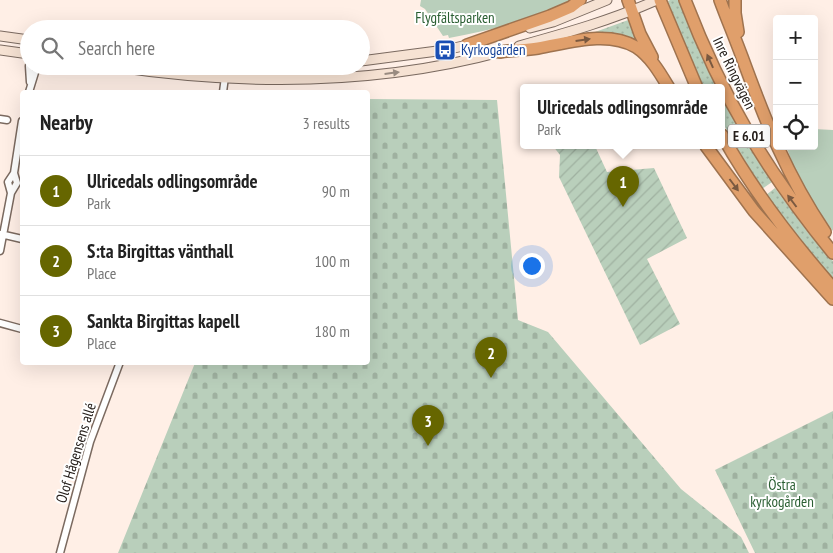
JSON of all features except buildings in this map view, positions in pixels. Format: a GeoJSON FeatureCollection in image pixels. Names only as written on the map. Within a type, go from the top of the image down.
{"type":"FeatureCollection","features":[{"type":"Feature","properties":{"kind":"highway"},"geometry":{"type":"LineString","coordinates":[[467,45],[550,16],[571,7],[580,0]]}},
{"type":"Feature","properties":{"kind":"highway"},"geometry":{"type":"LineString","coordinates":[[658,0],[695,84]]}},
{"type":"Feature","properties":{"kind":"highway"},"geometry":{"type":"LineString","coordinates":[[720,0],[780,155],[802,196],[833,244]]}},
{"type":"Feature","properties":{"kind":"highway"},"geometry":{"type":"LineString","coordinates":[[735,0],[735,13],[742,56]]}},
{"type":"Feature","properties":{"kind":"highway","name":"Inre Ringvägen"},"geometry":{"type":"LineString","coordinates":[[686,3],[711,64],[721,84]]}},
{"type":"Feature","properties":{"kind":"highway"},"geometry":{"type":"LineString","coordinates":[[630,5],[640,34],[666,84]]}},
{"type":"Feature","properties":{"kind":"highway"},"geometry":{"type":"LineString","coordinates":[[500,52],[590,39],[619,41],[643,52],[656,67],[666,84]]}},
{"type":"Feature","properties":{"kind":"highway","name":"Inre Ringvägen"},"geometry":{"type":"LineString","coordinates":[[725,91],[772,173],[833,253]]}},
{"type":"Feature","properties":{"kind":"highway","name":"E 6.01"},"geometry":{"type":"LineString","coordinates":[[725,140],[765,204],[833,288]]}},
{"type":"Feature","properties":{"kind":"highway"},"geometry":{"type":"LineString","coordinates":[[708,149],[754,211],[833,299]]}},
{"type":"Feature","properties":{"kind":"main road"},"geometry":{"type":"LineString","coordinates":[[370,60],[445,50],[467,45],[553,22],[607,0]]}},
{"type":"Feature","properties":{"kind":"main road"},"geometry":{"type":"LineString","coordinates":[[204,75],[273,80],[368,76],[412,71],[500,52],[572,32],[630,5],[658,0]]}},
{"type":"Feature","properties":{"kind":"main road"},"geometry":{"type":"LineString","coordinates":[[0,36],[20,39]]}},
{"type":"Feature","properties":{"kind":"main road"},"geometry":{"type":"LineString","coordinates":[[0,50],[20,53]]}},
{"type":"Feature","properties":{"kind":"street"},"geometry":{"type":"LineString","coordinates":[[29,75],[29,89]]}},
{"type":"Feature","properties":{"kind":"street"},"geometry":{"type":"LineString","coordinates":[[29,89],[34,75]]}},
{"type":"Feature","properties":{"kind":"street"},"geometry":{"type":"LineString","coordinates":[[223,90],[225,77]]}},
{"type":"Feature","properties":{"kind":"street"},"geometry":{"type":"LineString","coordinates":[[0,251],[1,234],[11,193],[17,183],[14,173],[20,152]]}},
{"type":"Feature","properties":{"kind":"street"},"geometry":{"type":"LineString","coordinates":[[1,234],[20,239]]}},
{"type":"Feature","properties":{"kind":"street"},"geometry":{"type":"LineString","coordinates":[[0,323],[20,328]]}},
{"type":"Feature","properties":{"kind":"street","name":"Olof Hågensens allé"},"geometry":{"type":"LineString","coordinates":[[60,553],[90,442],[119,365]]}},
{"type":"Feature","properties":{"kind":"green space","name":"Flygfältsparken"},"geometry":{"type":"Polygon","coordinates":[[[421,0],[572,0],[558,8],[527,19],[449,38],[448,35],[443,36],[425,9],[420,6],[421,0]]]}},
{"type":"Feature","properties":{"kind":"green space"},"geometry":{"type":"Polygon","coordinates":[[[680,0],[715,84],[702,84],[685,48],[668,1],[680,0]]]}},
{"type":"Feature","properties":{"kind":"green space"},"geometry":{"type":"Polygon","coordinates":[[[631,19],[642,47],[584,36],[631,19]]]}},
{"type":"Feature","properties":{"kind":"green space","name":"Östra kyrkogården"},"geometry":{"type":"Polygon","coordinates":[[[370,99],[497,100],[518,320],[548,332],[681,489],[741,537],[749,553],[118,553],[194,365],[370,365],[370,99]]]}},
{"type":"Feature","properties":{"kind":"green space"},"geometry":{"type":"Polygon","coordinates":[[[725,103],[741,133],[772,182],[762,189],[725,127],[725,103]]]}},
{"type":"Feature","properties":{"kind":"green space"},"geometry":{"type":"Polygon","coordinates":[[[818,129],[833,130],[833,231],[802,188],[788,150],[818,150],[818,129]]]}},
{"type":"Feature","properties":{"kind":"green space"},"geometry":{"type":"Polygon","coordinates":[[[555,149],[596,149],[607,172],[654,168],[687,238],[647,259],[680,324],[640,345],[559,177],[560,155],[555,149]]]}},
{"type":"Feature","properties":{"kind":"green space"},"geometry":{"type":"Polygon","coordinates":[[[775,188],[809,234],[833,261],[833,280],[766,195],[775,188]]]}},
{"type":"Feature","properties":{"kind":"green space","name":"Östra kyrkogården"},"geometry":{"type":"Polygon","coordinates":[[[833,411],[833,553],[755,553],[715,470],[833,411]]]}},
{"type":"Feature","properties":{"kind":"place","name":"Kyrkogården"},"geometry":{"type":"Point","coordinates":[445,50]}},
{"type":"Feature","properties":{"kind":"place","name":"Ulricedals odlingsområde"},"geometry":{"type":"Point","coordinates":[623,207]}},
{"type":"Feature","properties":{"kind":"place","name":"S:ta Birgittas vänthall"},"geometry":{"type":"Point","coordinates":[491,378]}},
{"type":"Feature","properties":{"kind":"place","name":"Sankta Birgittas kapell"},"geometry":{"type":"Point","coordinates":[428,446]}}]}
